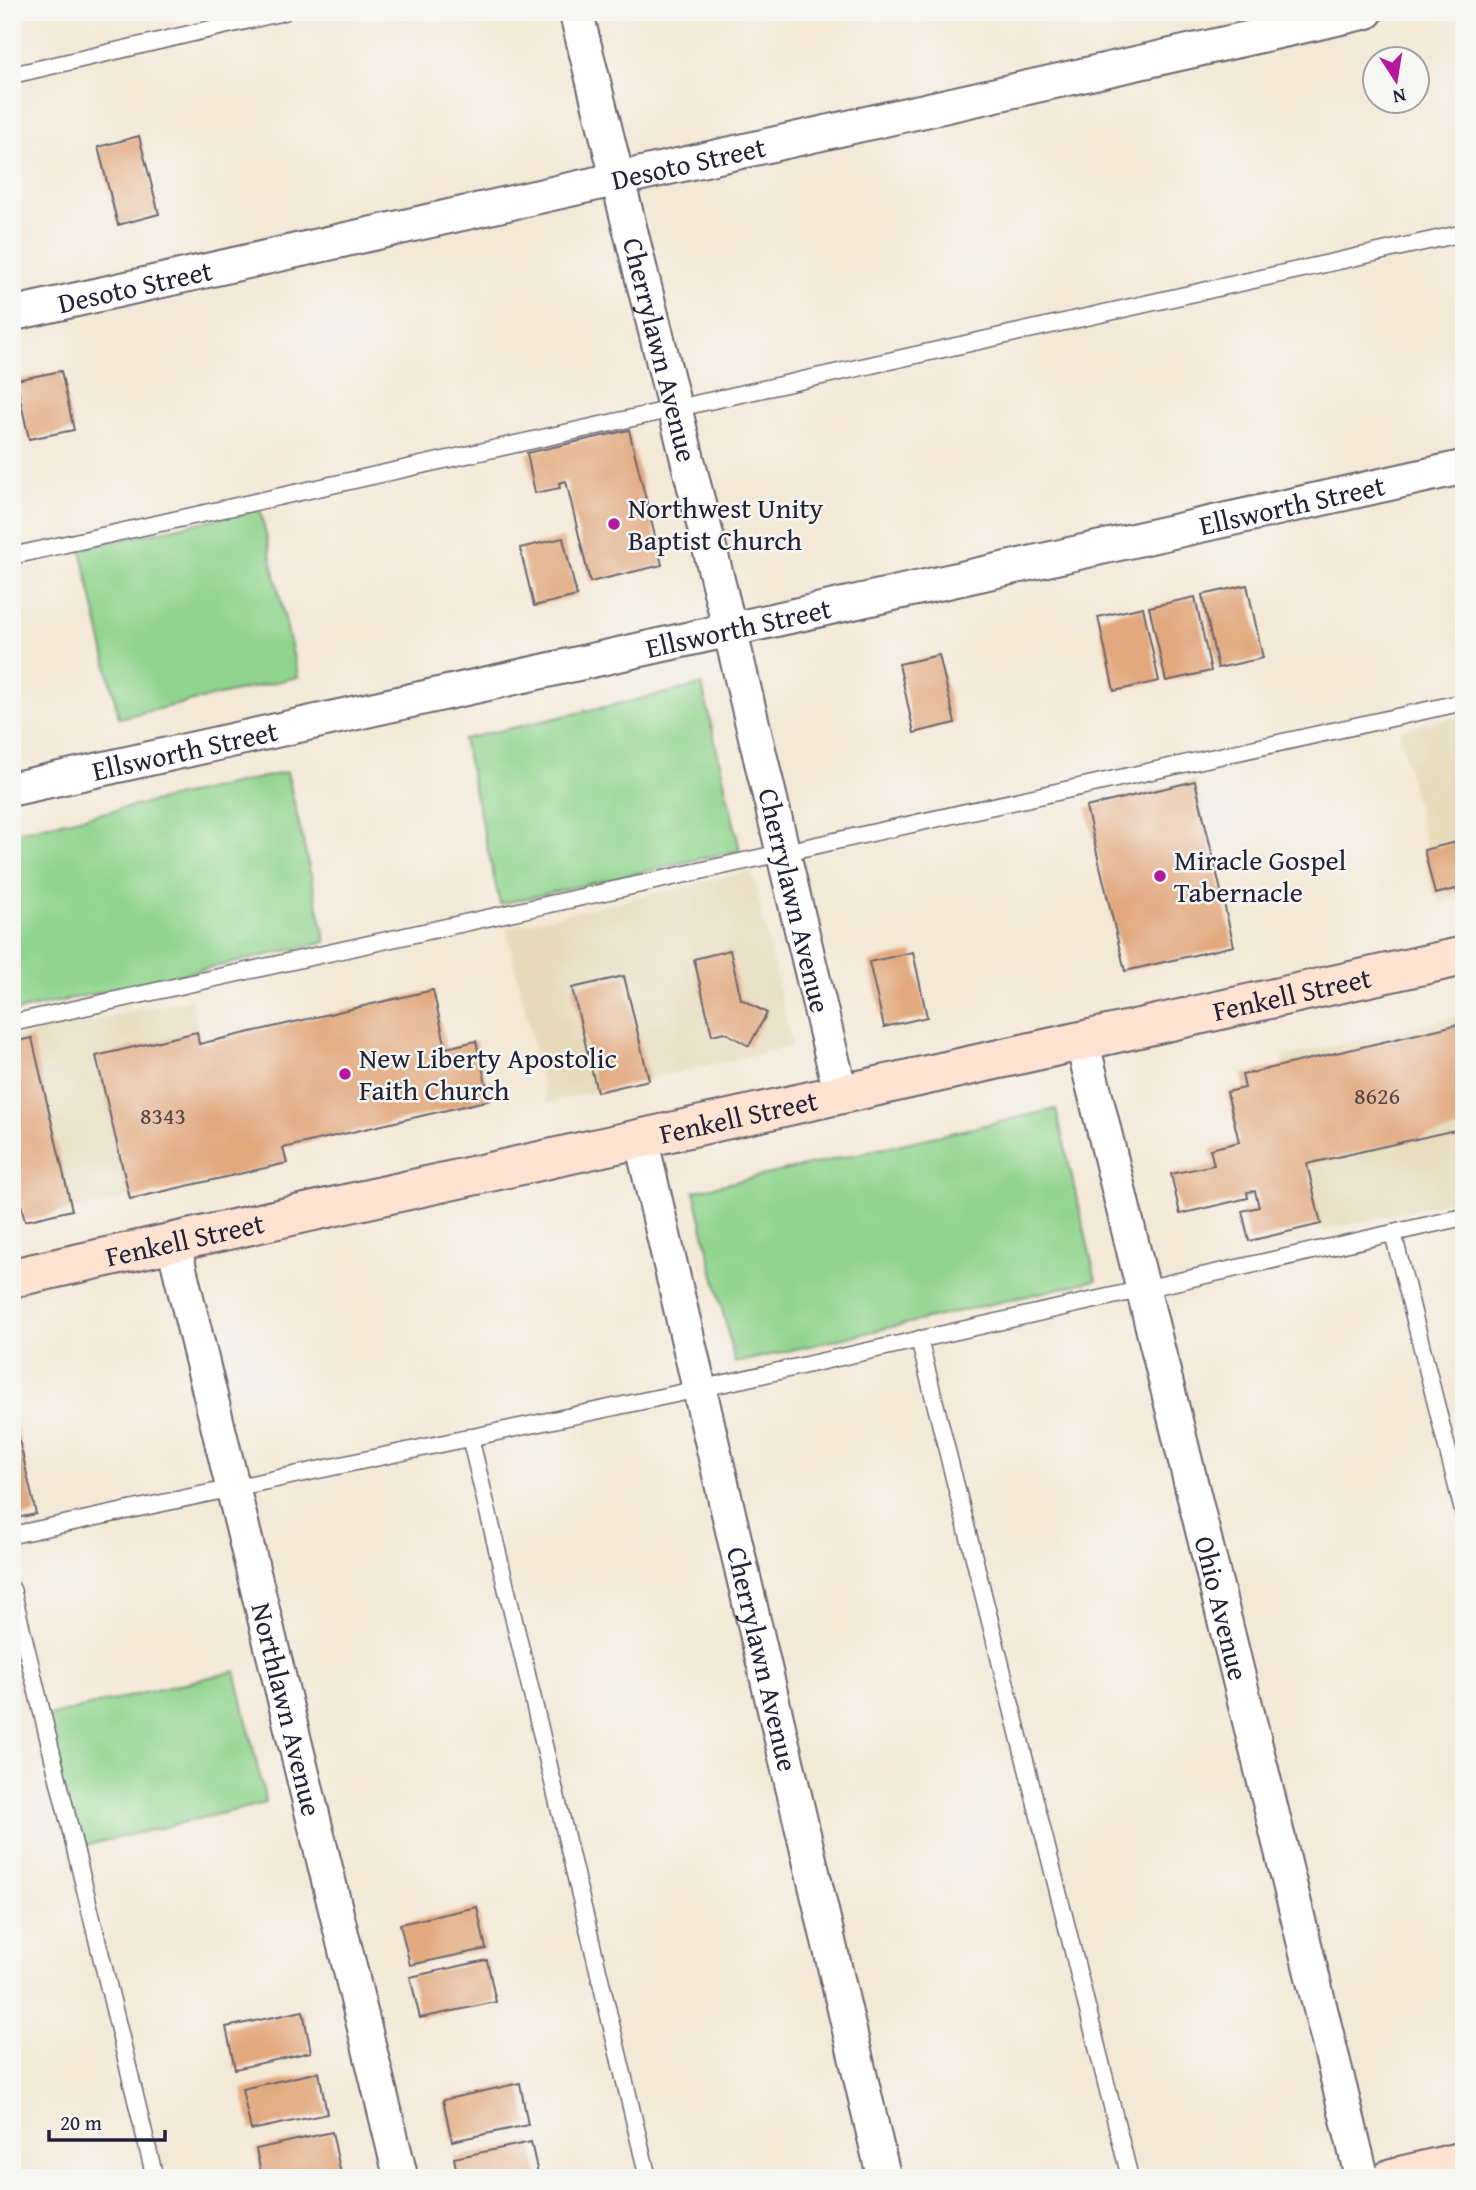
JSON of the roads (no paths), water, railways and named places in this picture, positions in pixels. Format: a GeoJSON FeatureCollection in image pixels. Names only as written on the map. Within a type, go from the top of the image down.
{"type":"FeatureCollection","features":[{"type":"Feature","properties":{"kind":"street","name":"Cherrylawn Avenue"},"geometry":{"type":"LineString","coordinates":[[576,12],[730,630],[841,1095]]}},
{"type":"Feature","properties":{"kind":"street","name":"Desoto Street"},"geometry":{"type":"LineString","coordinates":[[12,314],[1366,12]]}},
{"type":"Feature","properties":{"kind":"street","name":"Ellsworth Street"},"geometry":{"type":"LineString","coordinates":[[12,789],[1464,467]]}},
{"type":"Feature","properties":{"kind":"street","name":"Fenkell Street"},"geometry":{"type":"LineString","coordinates":[[12,1278],[1464,956]]}},
{"type":"Feature","properties":{"kind":"street","name":"Ohio Avenue"},"geometry":{"type":"LineString","coordinates":[[1082,1041],[1362,2178]]}},
{"type":"Feature","properties":{"kind":"street","name":"Cherrylawn Avenue"},"geometry":{"type":"LineString","coordinates":[[641,1139],[884,2178]]}},
{"type":"Feature","properties":{"kind":"street","name":"Northlawn Avenue"},"geometry":{"type":"LineString","coordinates":[[173,1242],[401,2178]]}},
{"type":"Feature","properties":{"kind":"street"},"geometry":{"type":"LineString","coordinates":[[1392,2178],[1464,2161]]}},
{"type":"Feature","properties":{"kind":"lane"},"geometry":{"type":"LineString","coordinates":[[12,75],[284,12]]}},
{"type":"Feature","properties":{"kind":"lane"},"geometry":{"type":"LineString","coordinates":[[12,556],[1464,233]]}},
{"type":"Feature","properties":{"kind":"lane"},"geometry":{"type":"LineString","coordinates":[[12,1023],[1464,702]]}},
{"type":"Feature","properties":{"kind":"lane"},"geometry":{"type":"LineString","coordinates":[[12,1535],[699,1389],[1464,1217]]}},
{"type":"Feature","properties":{"kind":"lane"},"geometry":{"type":"LineString","coordinates":[[1393,1233],[1464,1516]]}},
{"type":"Feature","properties":{"kind":"lane"},"geometry":{"type":"LineString","coordinates":[[919,1339],[1130,2178]]}},
{"type":"Feature","properties":{"kind":"lane"},"geometry":{"type":"LineString","coordinates":[[470,1437],[649,2178]]}},
{"type":"Feature","properties":{"kind":"lane"},"geometry":{"type":"LineString","coordinates":[[12,1589],[155,2178]]}},
{"type":"Feature","properties":{"kind":"place","name":"Northwest Unity Baptist Church"},"geometry":{"type":"Point","coordinates":[614,524]}},
{"type":"Feature","properties":{"kind":"place","name":"Miracle Gospel Tabernacle"},"geometry":{"type":"Point","coordinates":[1160,876]}},
{"type":"Feature","properties":{"kind":"place","name":"New Liberty Apostolic Faith Church"},"geometry":{"type":"Point","coordinates":[345,1074]}}]}
